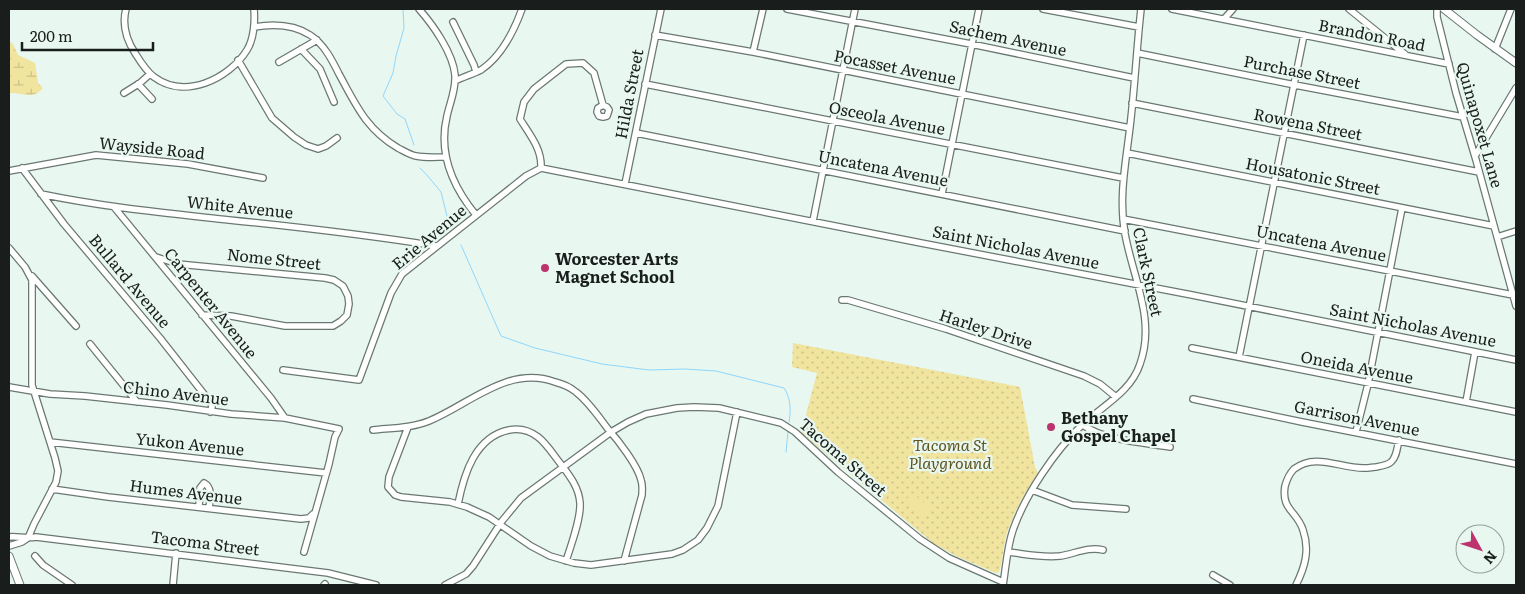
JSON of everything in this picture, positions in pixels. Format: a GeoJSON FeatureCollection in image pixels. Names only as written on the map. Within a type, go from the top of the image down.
{"type":"FeatureCollection","features":[{"type":"Feature","properties":{"kind":"main road"},"geometry":{"type":"LineString","coordinates":[[1444,9],[1452,12],[1495,49],[1516,63]]}},
{"type":"Feature","properties":{"kind":"main road"},"geometry":{"type":"LineString","coordinates":[[9,556],[20,585]]}},
{"type":"Feature","properties":{"kind":"street"},"geometry":{"type":"LineString","coordinates":[[126,9],[124,23],[128,40],[132,49],[150,74],[167,83],[194,87],[228,70],[248,49],[254,26],[254,9]]}},
{"type":"Feature","properties":{"kind":"street"},"geometry":{"type":"LineString","coordinates":[[419,9],[445,48],[454,69],[454,92],[445,127],[446,157],[456,186],[476,215]]}},
{"type":"Feature","properties":{"kind":"street"},"geometry":{"type":"LineString","coordinates":[[455,81],[476,72],[490,63],[514,31],[522,9]]}},
{"type":"Feature","properties":{"kind":"street","name":"Hilda Street"},"geometry":{"type":"LineString","coordinates":[[625,184],[661,9]]}},
{"type":"Feature","properties":{"kind":"street"},"geometry":{"type":"LineString","coordinates":[[754,52],[763,9]]}},
{"type":"Feature","properties":{"kind":"street","name":"Sachem Avenue"},"geometry":{"type":"LineString","coordinates":[[787,9],[971,44],[1134,78]]}},
{"type":"Feature","properties":{"kind":"street"},"geometry":{"type":"LineString","coordinates":[[813,221],[855,9]]}},
{"type":"Feature","properties":{"kind":"street"},"geometry":{"type":"LineString","coordinates":[[942,194],[960,94],[979,9]]}},
{"type":"Feature","properties":{"kind":"street"},"geometry":{"type":"LineString","coordinates":[[1043,9],[1139,27]]}},
{"type":"Feature","properties":{"kind":"street","name":"Clark Street"},"geometry":{"type":"LineString","coordinates":[[1003,584],[1008,552],[1018,516],[1032,490],[1071,436],[1116,397],[1133,378],[1140,365],[1144,349],[1146,324],[1125,231],[1122,197],[1141,9]]}},
{"type":"Feature","properties":{"kind":"street","name":"Brandon Road"},"geometry":{"type":"LineString","coordinates":[[1172,9],[1194,11],[1224,19],[1449,64]]}},
{"type":"Feature","properties":{"kind":"street"},"geometry":{"type":"LineString","coordinates":[[1224,19],[1233,9]]}},
{"type":"Feature","properties":{"kind":"street"},"geometry":{"type":"LineString","coordinates":[[1349,9],[1406,55]]}},
{"type":"Feature","properties":{"kind":"street","name":"Quinapoxet Lane"},"geometry":{"type":"LineString","coordinates":[[1437,9],[1439,26],[1463,117],[1516,306]]}},
{"type":"Feature","properties":{"kind":"street"},"geometry":{"type":"LineString","coordinates":[[1495,49],[1511,9]]}},
{"type":"Feature","properties":{"kind":"street"},"geometry":{"type":"LineString","coordinates":[[453,22],[476,72]]}},
{"type":"Feature","properties":{"kind":"street"},"geometry":{"type":"LineString","coordinates":[[254,26],[279,25],[292,27],[310,34],[332,60],[358,109],[370,126],[395,146],[414,156],[446,157]]}},
{"type":"Feature","properties":{"kind":"street","name":"Pocasset Avenue"},"geometry":{"type":"LineString","coordinates":[[656,35],[754,52],[1130,128]]}},
{"type":"Feature","properties":{"kind":"street"},"geometry":{"type":"LineString","coordinates":[[1239,358],[1304,35]]}},
{"type":"Feature","properties":{"kind":"street"},"geometry":{"type":"LineString","coordinates":[[279,62],[316,40]]}},
{"type":"Feature","properties":{"kind":"street"},"geometry":{"type":"LineString","coordinates":[[301,49],[320,69],[334,102]]}},
{"type":"Feature","properties":{"kind":"street","name":"Purchase Street"},"geometry":{"type":"LineString","coordinates":[[1137,53],[1463,117]]}},
{"type":"Feature","properties":{"kind":"street"},"geometry":{"type":"LineString","coordinates":[[238,60],[268,113],[289,134],[318,149],[337,138]]}},
{"type":"Feature","properties":{"kind":"street"},"geometry":{"type":"LineString","coordinates":[[541,168],[540,150],[520,119],[524,102],[534,89],[566,64],[583,63],[594,73],[603,105]]}},
{"type":"Feature","properties":{"kind":"street"},"geometry":{"type":"LineString","coordinates":[[124,93],[150,74]]}},
{"type":"Feature","properties":{"kind":"street"},"geometry":{"type":"LineString","coordinates":[[138,84],[152,99]]}},
{"type":"Feature","properties":{"kind":"street","name":"Osceola Avenue"},"geometry":{"type":"LineString","coordinates":[[645,84],[1123,178]]}},
{"type":"Feature","properties":{"kind":"street"},"geometry":{"type":"LineString","coordinates":[[1475,156],[1516,88]]}},
{"type":"Feature","properties":{"kind":"street","name":"Rowena Street"},"geometry":{"type":"LineString","coordinates":[[1132,103],[1479,172]]}},
{"type":"Feature","properties":{"kind":"street","name":"Uncatena Avenue"},"geometry":{"type":"LineString","coordinates":[[636,133],[1125,231]]}},
{"type":"Feature","properties":{"kind":"street","name":"Housatonic Street"},"geometry":{"type":"LineString","coordinates":[[1127,153],[1494,226]]}},
{"type":"Feature","properties":{"kind":"street","name":"Wayside Road"},"geometry":{"type":"LineString","coordinates":[[9,171],[89,156],[103,156],[188,164],[263,178]]}},
{"type":"Feature","properties":{"kind":"street","name":"Bullard Avenue"},"geometry":{"type":"LineString","coordinates":[[22,168],[64,224],[189,373],[211,403],[210,412]]}},
{"type":"Feature","properties":{"kind":"street","name":"Saint Nicholas Avenue"},"geometry":{"type":"LineString","coordinates":[[541,168],[1377,331],[1516,360]]}},
{"type":"Feature","properties":{"kind":"street","name":"Erie Avenue"},"geometry":{"type":"LineString","coordinates":[[284,370],[359,380],[398,279],[406,270],[436,246],[515,185],[541,168]]}},
{"type":"Feature","properties":{"kind":"street","name":"White Avenue"},"geometry":{"type":"LineString","coordinates":[[41,194],[114,207],[360,234],[436,246]]}},
{"type":"Feature","properties":{"kind":"street","name":"Carpenter Avenue"},"geometry":{"type":"LineString","coordinates":[[114,207],[271,398],[285,418]]}},
{"type":"Feature","properties":{"kind":"street"},"geometry":{"type":"LineString","coordinates":[[1356,432],[1368,384],[1402,208]]}},
{"type":"Feature","properties":{"kind":"street","name":"Uncatena Avenue"},"geometry":{"type":"LineString","coordinates":[[1123,219],[1513,296]]}},
{"type":"Feature","properties":{"kind":"street"},"geometry":{"type":"LineString","coordinates":[[1497,237],[1516,230]]}},
{"type":"Feature","properties":{"kind":"street"},"geometry":{"type":"LineString","coordinates":[[9,248],[30,275],[76,326]]}},
{"type":"Feature","properties":{"kind":"street","name":"Nome Street"},"geometry":{"type":"LineString","coordinates":[[156,257],[178,264],[334,280],[343,286],[348,299],[346,315],[333,326],[285,326],[231,316],[202,315]]}},
{"type":"Feature","properties":{"kind":"street"},"geometry":{"type":"LineString","coordinates":[[28,538],[57,479],[58,471],[33,392],[31,374],[33,288],[30,275]]}},
{"type":"Feature","properties":{"kind":"street","name":"Harley Drive"},"geometry":{"type":"LineString","coordinates":[[842,300],[848,300],[946,329],[1084,376],[1100,384],[1116,397]]}},
{"type":"Feature","properties":{"kind":"street"},"geometry":{"type":"LineString","coordinates":[[90,344],[137,402]]}},
{"type":"Feature","properties":{"kind":"street","name":"Oneida Avenue"},"geometry":{"type":"LineString","coordinates":[[1192,348],[1516,412]]}},
{"type":"Feature","properties":{"kind":"street"},"geometry":{"type":"LineString","coordinates":[[1466,402],[1475,352]]}},
{"type":"Feature","properties":{"kind":"street"},"geometry":{"type":"LineString","coordinates":[[373,430],[408,427],[427,422],[499,384],[528,377],[546,379],[565,385],[590,405],[638,472],[642,486],[642,495],[624,561]]}},
{"type":"Feature","properties":{"kind":"street","name":"Chino Avenue"},"geometry":{"type":"LineString","coordinates":[[9,387],[33,392],[167,405],[210,412],[285,418],[339,429],[326,474]]}},
{"type":"Feature","properties":{"kind":"street","name":"Garrison Avenue"},"geometry":{"type":"LineString","coordinates":[[1193,399],[1516,464]]}},
{"type":"Feature","properties":{"kind":"street","name":"Tacoma Street"},"geometry":{"type":"LineString","coordinates":[[445,585],[466,574],[473,566],[509,512],[521,498],[611,432],[628,422],[646,414],[677,408],[713,408],[774,420],[786,425],[838,472],[920,539],[949,558],[1003,584]]}},
{"type":"Feature","properties":{"kind":"street"},"geometry":{"type":"LineString","coordinates":[[408,427],[389,477],[389,490],[395,495],[458,504],[478,511],[541,552],[566,561],[591,565],[678,552],[693,544],[707,528],[718,506],[737,412]]}},
{"type":"Feature","properties":{"kind":"street"},"geometry":{"type":"LineString","coordinates":[[1083,425],[1092,431],[1108,436],[1170,447]]}},
{"type":"Feature","properties":{"kind":"street"},"geometry":{"type":"LineString","coordinates":[[458,504],[461,489],[472,461],[485,442],[498,433],[515,429],[530,432],[544,442],[575,484],[580,503],[578,521],[566,561]]}},
{"type":"Feature","properties":{"kind":"street"},"geometry":{"type":"LineString","coordinates":[[1296,585],[1305,566],[1307,547],[1303,529],[1287,506],[1284,496],[1286,482],[1290,474],[1301,465],[1310,462],[1364,469],[1381,466],[1391,462],[1396,454],[1399,440]]}},
{"type":"Feature","properties":{"kind":"street","name":"Yukon Avenue"},"geometry":{"type":"LineString","coordinates":[[50,442],[326,474]]}},
{"type":"Feature","properties":{"kind":"street"},"geometry":{"type":"LineString","coordinates":[[304,552],[326,474]]}},
{"type":"Feature","properties":{"kind":"street"},"geometry":{"type":"LineString","coordinates":[[199,507],[200,488],[204,483],[209,486],[210,490],[209,508]]}},
{"type":"Feature","properties":{"kind":"street","name":"Humes Avenue"},"geometry":{"type":"LineString","coordinates":[[52,489],[307,519],[315,512]]}},
{"type":"Feature","properties":{"kind":"street"},"geometry":{"type":"LineString","coordinates":[[1032,490],[1072,505],[1126,509]]}},
{"type":"Feature","properties":{"kind":"street","name":"Tacoma Street"},"geometry":{"type":"LineString","coordinates":[[9,538],[19,536],[36,537],[176,553],[328,573],[376,585]]}},
{"type":"Feature","properties":{"kind":"street","name":"Tacoma Street"},"geometry":{"type":"LineString","coordinates":[[9,546],[28,538]]}},
{"type":"Feature","properties":{"kind":"street"},"geometry":{"type":"LineString","coordinates":[[1008,552],[1059,556],[1096,548],[1103,550]]}},
{"type":"Feature","properties":{"kind":"street"},"geometry":{"type":"LineString","coordinates":[[173,585],[176,553]]}},
{"type":"Feature","properties":{"kind":"street"},"geometry":{"type":"LineString","coordinates":[[35,556],[50,570],[72,585]]}},
{"type":"Feature","properties":{"kind":"street"},"geometry":{"type":"LineString","coordinates":[[1213,575],[1230,585]]}},
{"type":"Feature","properties":{"kind":"green space"},"geometry":{"type":"Polygon","coordinates":[[[9,41],[13,44],[18,55],[35,63],[38,83],[43,88],[39,92],[31,95],[9,93],[9,41]]]}},
{"type":"Feature","properties":{"kind":"green space","name":"Tacoma St Playground"},"geometry":{"type":"Polygon","coordinates":[[[793,343],[1020,387],[1035,467],[1038,473],[1020,502],[1010,525],[999,572],[996,573],[956,556],[933,543],[801,433],[817,373],[792,367],[793,343]]]}},
{"type":"Feature","properties":{"kind":"green space"},"geometry":{"type":"Polygon","coordinates":[[[912,493],[930,508],[923,517],[904,502],[912,493]]]}},
{"type":"Feature","properties":{"kind":"waterway"},"geometry":{"type":"LineString","coordinates":[[403,9],[404,28],[393,73],[383,96],[397,114],[405,119],[414,145]]}},
{"type":"Feature","properties":{"kind":"waterway"},"geometry":{"type":"LineString","coordinates":[[420,168],[441,192],[448,220]]}},
{"type":"Feature","properties":{"kind":"waterway"},"geometry":{"type":"LineString","coordinates":[[461,245],[501,336],[535,348],[602,364],[649,370],[685,369],[716,371],[784,388],[790,405],[789,422]]}},
{"type":"Feature","properties":{"kind":"waterway"},"geometry":{"type":"LineString","coordinates":[[786,452],[788,432]]}},
{"type":"Feature","properties":{"kind":"place","name":"Worcester Arts Magnet School"},"geometry":{"type":"Point","coordinates":[545,268]}},
{"type":"Feature","properties":{"kind":"place","name":"Bethany Gospel Chapel"},"geometry":{"type":"Point","coordinates":[1051,427]}}]}
